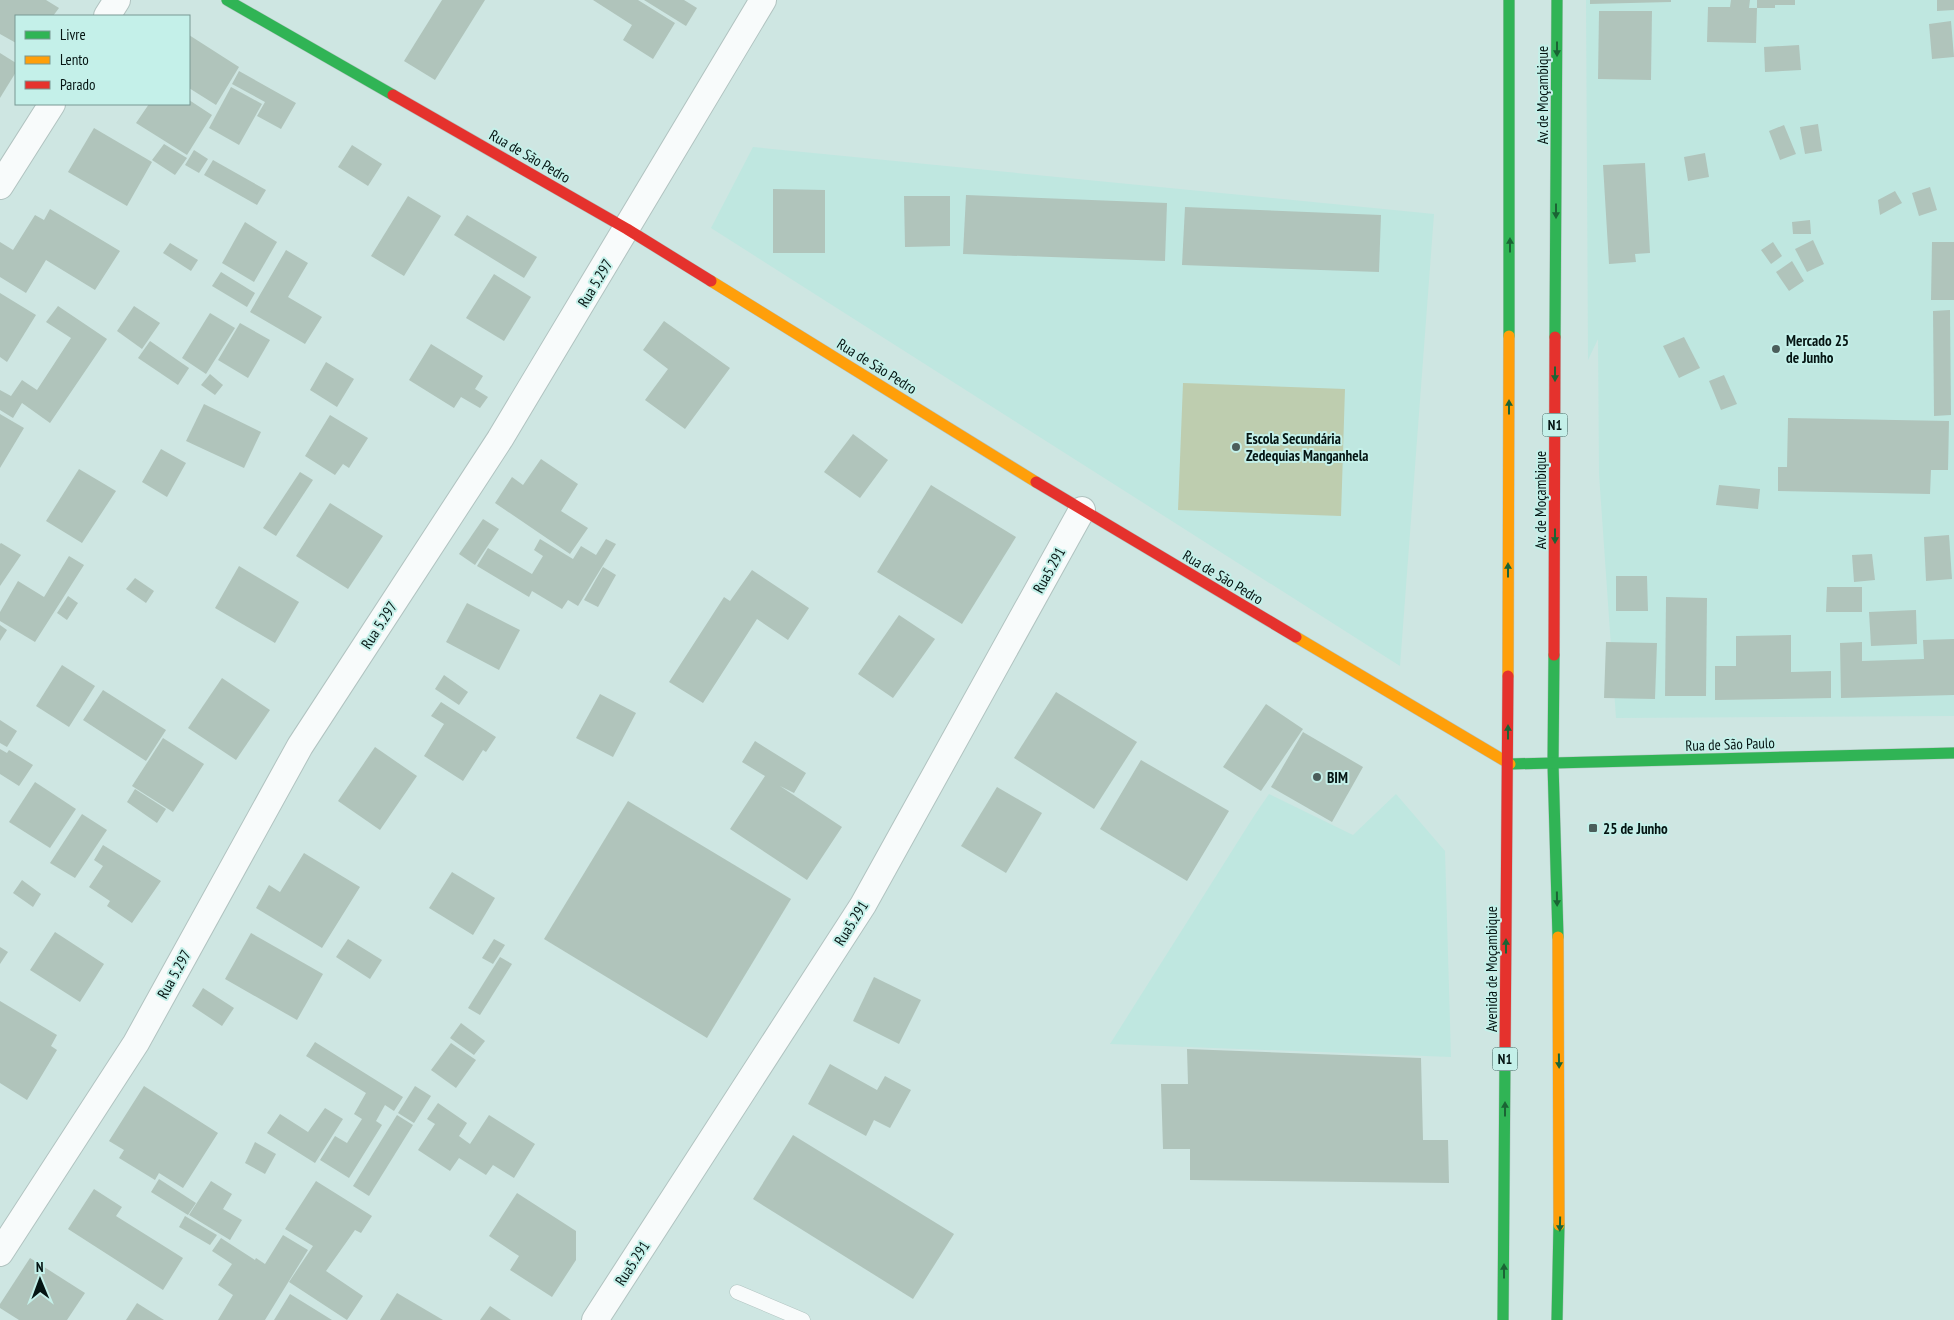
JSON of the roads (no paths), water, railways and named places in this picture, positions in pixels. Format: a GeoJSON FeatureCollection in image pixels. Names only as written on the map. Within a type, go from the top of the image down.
{"type":"FeatureCollection","features":[{"type":"Feature","properties":{"kind":"main road","name":"Rua de São Pedro"},"geometry":{"type":"LineString","coordinates":[[227,0],[627,229],[1082,510],[1508,764]]}},
{"type":"Feature","properties":{"kind":"main road","name":"Av. de Moçambique"},"geometry":{"type":"LineString","coordinates":[[1507,799],[1509,0]]}},
{"type":"Feature","properties":{"kind":"main road","name":"Av. de Moçambique"},"geometry":{"type":"LineString","coordinates":[[1557,0],[1553,764],[1557,850],[1560,1191],[1558,1320]]}},
{"type":"Feature","properties":{"kind":"main road","name":"Rua de São Paulo"},"geometry":{"type":"LineString","coordinates":[[1508,764],[1954,753]]}},
{"type":"Feature","properties":{"kind":"main road","name":"Avenida de Moçambique"},"geometry":{"type":"LineString","coordinates":[[1504,1320],[1507,799]]}},
{"type":"Feature","properties":{"kind":"street"},"geometry":{"type":"LineString","coordinates":[[108,15],[117,0]]}},
{"type":"Feature","properties":{"kind":"street","name":"Rua 5.297"},"geometry":{"type":"LineString","coordinates":[[0,1253],[136,1043],[300,746],[500,440],[763,0]]}},
{"type":"Feature","properties":{"kind":"street"},"geometry":{"type":"LineString","coordinates":[[0,186],[51,105]]}},
{"type":"Feature","properties":{"kind":"street","name":"Rua5.291"},"geometry":{"type":"LineString","coordinates":[[595,1320],[863,905],[1082,510]]}},
{"type":"Feature","properties":{"kind":"lane"},"geometry":{"type":"LineString","coordinates":[[737,1292],[803,1320]]}},
{"type":"Feature","properties":{"kind":"place","name":"Mercado 25 de Junho"},"geometry":{"type":"Point","coordinates":[1776,349]}},
{"type":"Feature","properties":{"kind":"place","name":"Escola Secundária Zedequias Manganhela"},"geometry":{"type":"Point","coordinates":[1236,447]}},
{"type":"Feature","properties":{"kind":"place","name":"BIM"},"geometry":{"type":"Point","coordinates":[1317,777]}},
{"type":"Feature","properties":{"kind":"place","name":"25 de Junho"},"geometry":{"type":"Point","coordinates":[1593,828]}}]}
